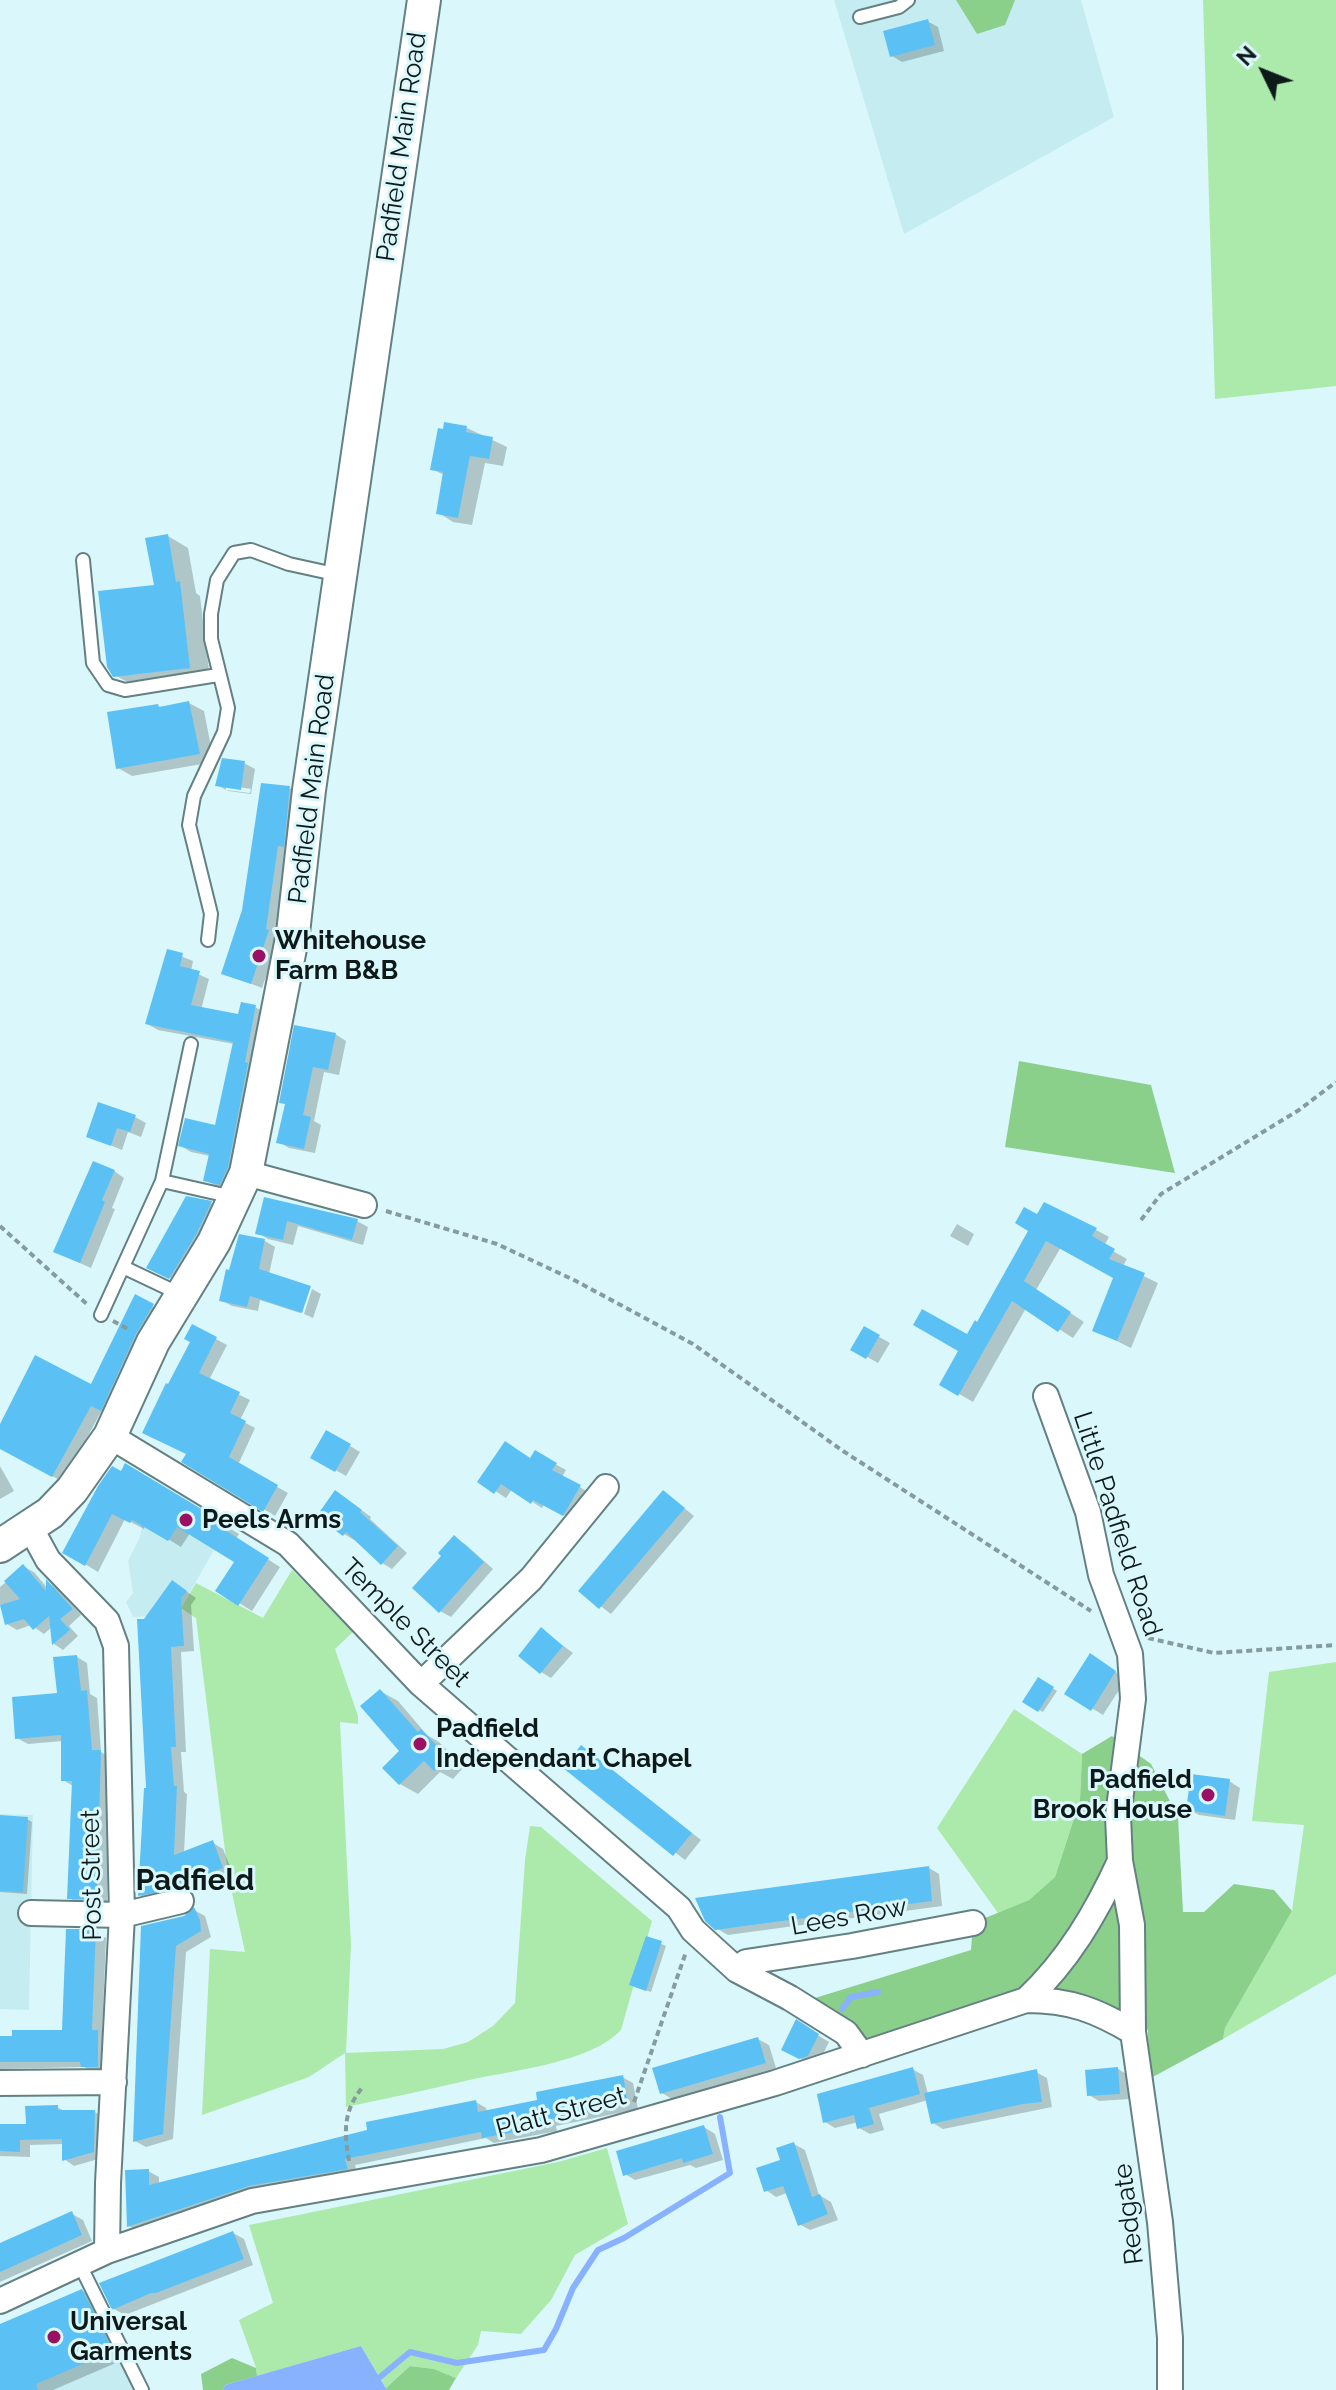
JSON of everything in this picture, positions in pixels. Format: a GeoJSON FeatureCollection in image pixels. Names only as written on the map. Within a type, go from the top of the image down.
{"type":"FeatureCollection","features":[{"type":"Feature","properties":{"kind":"street","name":"Padfield Main Road"},"geometry":{"type":"LineString","coordinates":[[0,1546],[50,1513],[72,1490],[110,1436],[153,1342],[214,1242],[240,1185],[293,933],[309,790],[424,0]]}},
{"type":"Feature","properties":{"kind":"street"},"geometry":{"type":"LineString","coordinates":[[240,1185],[364,1205]]}},
{"type":"Feature","properties":{"kind":"street","name":"Little Padfield Road"},"geometry":{"type":"LineString","coordinates":[[1046,1396],[1088,1512],[1101,1575],[1130,1654],[1133,1699],[1118,1816],[1120,1861],[1132,1925],[1133,2032]]}},
{"type":"Feature","properties":{"kind":"street","name":"Temple Street"},"geometry":{"type":"LineString","coordinates":[[110,1436],[288,1544],[421,1684],[679,1908],[693,1930],[737,1970],[846,2033],[862,2055]]}},
{"type":"Feature","properties":{"kind":"street"},"geometry":{"type":"LineString","coordinates":[[421,1684],[531,1579],[606,1487]]}},
{"type":"Feature","properties":{"kind":"street","name":"Post Street"},"geometry":{"type":"LineString","coordinates":[[30,1527],[48,1560],[107,1621],[116,1646],[122,1915],[107,2251]]}},
{"type":"Feature","properties":{"kind":"street","name":"Little Padfield Road"},"geometry":{"type":"LineString","coordinates":[[1026,2000],[1049,1978],[1097,1911],[1120,1861]]}},
{"type":"Feature","properties":{"kind":"street"},"geometry":{"type":"LineString","coordinates":[[31,1913],[122,1915],[181,1901]]}},
{"type":"Feature","properties":{"kind":"street","name":"Lees Row"},"geometry":{"type":"LineString","coordinates":[[737,1970],[746,1962],[973,1923]]}},
{"type":"Feature","properties":{"kind":"street","name":"Platt Street"},"geometry":{"type":"LineString","coordinates":[[0,2301],[107,2251],[252,2201],[541,2150],[862,2055],[1026,2000],[1058,2000],[1105,2015],[1133,2032]]}},
{"type":"Feature","properties":{"kind":"street","name":"Redgate"},"geometry":{"type":"LineString","coordinates":[[1133,2032],[1160,2222],[1170,2338],[1170,2390]]}},
{"type":"Feature","properties":{"kind":"street"},"geometry":{"type":"LineString","coordinates":[[0,2083],[114,2082]]}},
{"type":"Feature","properties":{"kind":"lane"},"geometry":{"type":"LineString","coordinates":[[860,17],[899,7],[908,0]]}},
{"type":"Feature","properties":{"kind":"lane"},"geometry":{"type":"LineString","coordinates":[[208,940],[211,914],[189,825],[194,796],[224,732],[228,708],[211,639],[211,614],[217,580],[234,553],[251,550],[289,564],[342,575]]}},
{"type":"Feature","properties":{"kind":"lane"},"geometry":{"type":"LineString","coordinates":[[83,560],[93,663],[108,685],[125,690],[218,675]]}},
{"type":"Feature","properties":{"kind":"lane"},"geometry":{"type":"LineString","coordinates":[[101,1315],[162,1181],[191,1044]]}},
{"type":"Feature","properties":{"kind":"lane"},"geometry":{"type":"LineString","coordinates":[[162,1181],[240,1185]]}},
{"type":"Feature","properties":{"kind":"lane"},"geometry":{"type":"LineString","coordinates":[[123,1267],[182,1295]]}},
{"type":"Feature","properties":{"kind":"lane"},"geometry":{"type":"LineString","coordinates":[[80,2265],[142,2390]]}},
{"type":"Feature","properties":{"kind":"path"},"geometry":{"type":"LineString","coordinates":[[1141,1220],[1161,1194],[1299,1110],[1336,1082]]}},
{"type":"Feature","properties":{"kind":"path"},"geometry":{"type":"LineString","coordinates":[[364,1205],[497,1244],[576,1281],[693,1344],[843,1451],[1122,1632],[1214,1653],[1336,1645]]}},
{"type":"Feature","properties":{"kind":"path"},"geometry":{"type":"LineString","coordinates":[[0,1226],[101,1315],[153,1342]]}},
{"type":"Feature","properties":{"kind":"path"},"geometry":{"type":"LineString","coordinates":[[633,2123],[634,2101],[693,1930]]}},
{"type":"Feature","properties":{"kind":"path"},"geometry":{"type":"LineString","coordinates":[[354,2183],[345,2138],[345,2119],[351,2101],[362,2088]]}},
{"type":"Feature","properties":{"kind":"shaded area"},"geometry":{"type":"Polygon","coordinates":[[[834,0],[1081,0],[1114,117],[904,234],[834,0]]]}},
{"type":"Feature","properties":{"kind":"shaded area"},"geometry":{"type":"Polygon","coordinates":[[[145,1510],[227,1527],[181,1608],[165,1616],[133,1617],[126,1602],[133,1593],[128,1561],[140,1537],[145,1510]]]}},
{"type":"Feature","properties":{"kind":"shaded area"},"geometry":{"type":"Polygon","coordinates":[[[0,1814],[33,1815],[29,2010],[0,2009],[0,1814]]]}},
{"type":"Feature","properties":{"kind":"shaded area","name":"Universal Garments"},"geometry":{"type":"Polygon","coordinates":[[[83,2289],[136,2390],[0,2390],[0,2325],[83,2289]]]}},
{"type":"Feature","properties":{"kind":"green space"},"geometry":{"type":"Polygon","coordinates":[[[956,0],[1015,0],[1005,25],[977,34],[956,0]]]}},
{"type":"Feature","properties":{"kind":"green space"},"geometry":{"type":"Polygon","coordinates":[[[1203,0],[1336,0],[1336,386],[1215,399],[1203,0]]]}},
{"type":"Feature","properties":{"kind":"green space"},"geometry":{"type":"Polygon","coordinates":[[[1019,1061],[1151,1085],[1175,1173],[1005,1147],[1019,1061]]]}},
{"type":"Feature","properties":{"kind":"green space"},"geometry":{"type":"Polygon","coordinates":[[[292,1570],[354,1631],[335,1649],[358,1716],[358,1724],[340,1722],[351,1945],[346,2053],[443,2049],[468,2042],[493,2026],[515,2003],[530,1826],[541,1827],[652,1921],[621,2030],[608,2041],[552,2063],[346,2107],[345,2053],[309,2077],[202,2115],[210,1949],[245,1952],[228,1875],[196,1618],[181,1608],[196,1583],[263,1618],[292,1570]]]}},
{"type":"Feature","properties":{"kind":"green space"},"geometry":{"type":"Polygon","coordinates":[[[1336,1662],[1336,1974],[1223,2039],[1225,2028],[1292,1911],[1304,1825],[1252,1821],[1269,1672],[1336,1662]]]}},
{"type":"Feature","properties":{"kind":"green space"},"geometry":{"type":"Polygon","coordinates":[[[1014,1709],[1082,1754],[1080,1800],[1055,1877],[1029,1900],[998,1913],[937,1828],[1014,1709]]]}},
{"type":"Feature","properties":{"kind":"green space"},"geometry":{"type":"Polygon","coordinates":[[[1112,1736],[1151,1764],[1178,1817],[1183,1912],[1204,1912],[1234,1884],[1274,1890],[1292,1911],[1225,2028],[1223,2039],[1149,2079],[1148,2030],[1059,1992],[865,2048],[802,2002],[971,1950],[973,1923],[1029,1900],[1055,1877],[1080,1800],[1082,1754],[1112,1736]]]}},
{"type":"Feature","properties":{"kind":"green space"},"geometry":{"type":"Polygon","coordinates":[[[607,2148],[628,2224],[575,2255],[551,2300],[521,2334],[481,2331],[478,2345],[456,2378],[434,2369],[410,2366],[386,2388],[361,2346],[257,2376],[239,2320],[273,2303],[249,2225],[558,2162],[607,2148]]]}},
{"type":"Feature","properties":{"kind":"green space"},"geometry":{"type":"Polygon","coordinates":[[[232,2358],[256,2368],[257,2376],[225,2385],[223,2390],[203,2390],[201,2374],[232,2358]]]}},
{"type":"Feature","properties":{"kind":"green space"},"geometry":{"type":"Polygon","coordinates":[[[410,2366],[434,2369],[456,2378],[449,2390],[387,2390],[410,2366]]]}},
{"type":"Feature","properties":{"kind":"water"},"geometry":{"type":"Polygon","coordinates":[[[361,2346],[387,2390],[223,2390],[225,2385],[361,2346]]]}},
{"type":"Feature","properties":{"kind":"building"},"geometry":{"type":"Polygon","coordinates":[[[928,19],[935,45],[890,57],[883,31],[928,19]]]}},
{"type":"Feature","properties":{"kind":"building"},"geometry":{"type":"Polygon","coordinates":[[[444,422],[467,426],[466,432],[493,437],[489,459],[470,456],[458,518],[436,514],[443,472],[430,470],[438,428],[443,429],[444,422]]]}},
{"type":"Feature","properties":{"kind":"building"},"geometry":{"type":"Polygon","coordinates":[[[168,534],[176,582],[180,581],[190,668],[113,677],[107,667],[98,591],[154,585],[145,538],[168,534]]]}},
{"type":"Feature","properties":{"kind":"building"},"geometry":{"type":"Polygon","coordinates":[[[189,701],[200,754],[116,769],[107,712],[189,701]]]}},
{"type":"Feature","properties":{"kind":"building"},"geometry":{"type":"Polygon","coordinates":[[[222,758],[245,761],[241,790],[215,786],[222,758]]]}},
{"type":"Feature","properties":{"kind":"building"},"geometry":{"type":"Polygon","coordinates":[[[261,783],[290,786],[284,847],[278,846],[266,929],[269,930],[251,984],[221,974],[242,910],[261,783]]]}},
{"type":"Feature","properties":{"kind":"building"},"geometry":{"type":"Polygon","coordinates":[[[167,949],[183,953],[180,966],[200,971],[191,1005],[238,1014],[241,1002],[256,1005],[228,1167],[220,1185],[203,1181],[209,1154],[178,1146],[185,1118],[215,1125],[233,1042],[145,1024],[167,949]]]}},
{"type":"Feature","properties":{"kind":"building"},"geometry":{"type":"Polygon","coordinates":[[[294,1025],[336,1033],[328,1070],[313,1067],[303,1115],[311,1117],[304,1149],[276,1143],[285,1104],[279,1103],[294,1025]]]}},
{"type":"Feature","properties":{"kind":"building"},"geometry":{"type":"Polygon","coordinates":[[[98,1102],[136,1115],[130,1132],[117,1128],[111,1146],[86,1137],[98,1102]]]}},
{"type":"Feature","properties":{"kind":"building"},"geometry":{"type":"Polygon","coordinates":[[[93,1161],[115,1170],[80,1263],[53,1252],[93,1161]]]}},
{"type":"Feature","properties":{"kind":"building"},"geometry":{"type":"Polygon","coordinates":[[[186,1196],[212,1201],[169,1279],[146,1268],[186,1196]]]}},
{"type":"Feature","properties":{"kind":"building"},"geometry":{"type":"Polygon","coordinates":[[[264,1197],[358,1219],[352,1240],[287,1221],[283,1240],[255,1234],[264,1197]]]}},
{"type":"Feature","properties":{"kind":"building"},"geometry":{"type":"Polygon","coordinates":[[[1044,1202],[1097,1228],[1092,1236],[1115,1249],[1109,1259],[1145,1273],[1117,1341],[1092,1331],[1113,1278],[1046,1241],[1024,1281],[1071,1312],[1058,1332],[1012,1301],[958,1396],[939,1385],[958,1351],[913,1325],[922,1309],[967,1334],[975,1320],[977,1322],[1028,1231],[1015,1223],[1024,1207],[1037,1214],[1044,1202]]]}},
{"type":"Feature","properties":{"kind":"building"},"geometry":{"type":"Polygon","coordinates":[[[239,1234],[265,1239],[259,1269],[311,1286],[302,1313],[250,1296],[247,1307],[219,1301],[226,1269],[229,1270],[239,1234]]]}},
{"type":"Feature","properties":{"kind":"building"},"geometry":{"type":"Polygon","coordinates":[[[135,1294],[154,1304],[136,1334],[101,1411],[91,1406],[52,1477],[0,1449],[0,1424],[35,1355],[91,1384],[135,1294]]]}},
{"type":"Feature","properties":{"kind":"building"},"geometry":{"type":"Polygon","coordinates":[[[192,1324],[217,1337],[199,1373],[240,1392],[230,1413],[246,1421],[229,1457],[278,1485],[263,1512],[181,1462],[186,1454],[142,1433],[190,1342],[184,1339],[192,1324]]]}},
{"type":"Feature","properties":{"kind":"building"},"geometry":{"type":"Polygon","coordinates":[[[864,1326],[880,1335],[866,1359],[850,1350],[864,1326]]]}},
{"type":"Feature","properties":{"kind":"building"},"geometry":{"type":"Polygon","coordinates":[[[326,1430],[351,1444],[335,1472],[310,1458],[326,1430]]]}},
{"type":"Feature","properties":{"kind":"building"},"geometry":{"type":"Polygon","coordinates":[[[505,1441],[530,1458],[535,1450],[557,1463],[552,1470],[581,1485],[563,1516],[533,1500],[531,1504],[501,1484],[494,1494],[477,1482],[505,1441]]]}},
{"type":"Feature","properties":{"kind":"building"},"geometry":{"type":"Polygon","coordinates":[[[125,1463],[228,1525],[225,1530],[269,1558],[238,1606],[215,1591],[234,1562],[177,1527],[168,1541],[132,1520],[130,1523],[112,1514],[85,1566],[62,1553],[112,1466],[121,1471],[125,1463]]]}},
{"type":"Feature","properties":{"kind":"building"},"geometry":{"type":"Polygon","coordinates":[[[335,1490],[362,1510],[360,1512],[398,1546],[381,1565],[346,1532],[343,1536],[316,1517],[335,1490]]]}},
{"type":"Feature","properties":{"kind":"building"},"geometry":{"type":"Polygon","coordinates":[[[663,1490],[685,1508],[599,1609],[578,1591],[663,1490]]]}},
{"type":"Feature","properties":{"kind":"building"},"geometry":{"type":"Polygon","coordinates":[[[454,1535],[484,1562],[439,1613],[412,1588],[441,1556],[438,1553],[454,1535]]]}},
{"type":"Feature","properties":{"kind":"building"},"geometry":{"type":"Polygon","coordinates":[[[23,1564],[46,1591],[46,1579],[73,1609],[60,1619],[70,1630],[52,1645],[49,1616],[33,1630],[24,1619],[5,1625],[0,1605],[20,1599],[4,1581],[23,1564]]]}},
{"type":"Feature","properties":{"kind":"building"},"geometry":{"type":"Polygon","coordinates":[[[172,1580],[187,1591],[181,1598],[184,1646],[171,1647],[176,1747],[171,1747],[174,1786],[177,1786],[174,1855],[213,1840],[223,1868],[183,1883],[185,1887],[138,1896],[146,1788],[137,1619],[144,1619],[172,1580]]]}},
{"type":"Feature","properties":{"kind":"building"},"geometry":{"type":"Polygon","coordinates":[[[541,1627],[563,1646],[540,1674],[518,1656],[541,1627]]]}},
{"type":"Feature","properties":{"kind":"building"},"geometry":{"type":"Polygon","coordinates":[[[1090,1653],[1116,1671],[1091,1711],[1064,1694],[1090,1653]]]}},
{"type":"Feature","properties":{"kind":"building"},"geometry":{"type":"Polygon","coordinates":[[[77,1655],[81,1691],[87,1690],[92,1750],[101,1750],[97,1899],[67,1899],[72,1781],[61,1781],[61,1735],[15,1739],[12,1697],[57,1693],[53,1657],[77,1655]]]}},
{"type":"Feature","properties":{"kind":"building"},"geometry":{"type":"Polygon","coordinates":[[[1038,1677],[1054,1687],[1038,1712],[1022,1702],[1038,1677]]]}},
{"type":"Feature","properties":{"kind":"building"},"geometry":{"type":"Polygon","coordinates":[[[380,1689],[418,1732],[421,1729],[447,1756],[434,1771],[424,1761],[399,1785],[382,1768],[399,1751],[360,1706],[380,1689]]]}},
{"type":"Feature","properties":{"kind":"building"},"geometry":{"type":"Polygon","coordinates":[[[581,1745],[692,1833],[673,1856],[563,1768],[581,1745]]]}},
{"type":"Feature","properties":{"kind":"building","name":"Padfield Brook House"},"geometry":{"type":"Polygon","coordinates":[[[1191,1774],[1230,1779],[1225,1816],[1186,1810],[1191,1774]]]}},
{"type":"Feature","properties":{"kind":"building"},"geometry":{"type":"Polygon","coordinates":[[[0,1815],[28,1817],[23,1892],[0,1891],[0,1815]]]}},
{"type":"Feature","properties":{"kind":"building"},"geometry":{"type":"Polygon","coordinates":[[[929,1866],[932,1901],[715,1930],[705,1921],[695,1898],[929,1866]]]}},
{"type":"Feature","properties":{"kind":"building"},"geometry":{"type":"Polygon","coordinates":[[[194,1907],[201,1931],[176,1946],[163,2134],[133,2142],[141,1926],[184,1916],[194,1907]]]}},
{"type":"Feature","properties":{"kind":"building"},"geometry":{"type":"Polygon","coordinates":[[[66,1929],[96,1929],[92,2030],[98,2030],[98,2067],[81,2067],[80,2062],[0,2062],[0,2036],[12,2036],[12,2030],[62,2030],[66,1929]]]}},
{"type":"Feature","properties":{"kind":"building"},"geometry":{"type":"Polygon","coordinates":[[[646,1936],[662,1941],[646,1991],[629,1985],[646,1936]]]}},
{"type":"Feature","properties":{"kind":"building"},"geometry":{"type":"Polygon","coordinates":[[[796,2019],[819,2034],[808,2056],[799,2059],[781,2050],[796,2019]]]}},
{"type":"Feature","properties":{"kind":"building"},"geometry":{"type":"Polygon","coordinates":[[[758,2037],[766,2063],[660,2094],[652,2068],[758,2037]]]}},
{"type":"Feature","properties":{"kind":"building"},"geometry":{"type":"Polygon","coordinates":[[[913,2067],[920,2094],[869,2108],[874,2124],[857,2129],[854,2115],[823,2123],[817,2094],[913,2067]]]}},
{"type":"Feature","properties":{"kind":"building"},"geometry":{"type":"Polygon","coordinates":[[[1118,2067],[1120,2094],[1087,2096],[1085,2070],[1118,2067]]]}},
{"type":"Feature","properties":{"kind":"building"},"geometry":{"type":"Polygon","coordinates":[[[1037,2069],[1042,2102],[931,2124],[924,2093],[1037,2069]]]}},
{"type":"Feature","properties":{"kind":"building"},"geometry":{"type":"Polygon","coordinates":[[[623,2075],[628,2104],[546,2120],[547,2126],[482,2138],[481,2132],[345,2159],[348,2169],[249,2186],[127,2227],[125,2170],[149,2169],[149,2185],[367,2130],[366,2122],[476,2100],[478,2112],[537,2100],[536,2092],[623,2075]]]}},
{"type":"Feature","properties":{"kind":"building"},"geometry":{"type":"Polygon","coordinates":[[[58,2105],[58,2110],[95,2110],[94,2152],[62,2161],[62,2139],[20,2140],[20,2152],[0,2151],[0,2124],[26,2124],[25,2106],[58,2105]]]}},
{"type":"Feature","properties":{"kind":"building"},"geometry":{"type":"Polygon","coordinates":[[[704,2125],[713,2154],[683,2163],[682,2158],[623,2176],[616,2151],[704,2125]]]}},
{"type":"Feature","properties":{"kind":"building"},"geometry":{"type":"Polygon","coordinates":[[[794,2142],[812,2197],[820,2194],[828,2214],[798,2226],[783,2186],[764,2192],[756,2168],[780,2160],[776,2148],[794,2142]]]}},
{"type":"Feature","properties":{"kind":"building"},"geometry":{"type":"Polygon","coordinates":[[[72,2211],[82,2235],[0,2272],[0,2243],[72,2211]]]}},
{"type":"Feature","properties":{"kind":"building"},"geometry":{"type":"Polygon","coordinates":[[[233,2231],[244,2259],[112,2310],[99,2283],[233,2231]]]}},
{"type":"Feature","properties":{"kind":"building","name":"Universal Garments"},"geometry":{"type":"Polygon","coordinates":[[[82,2289],[113,2351],[36,2384],[38,2390],[0,2390],[0,2324],[82,2289]]]}},
{"type":"Feature","properties":{"kind":"waterway"},"geometry":{"type":"LineString","coordinates":[[842,2009],[851,1997],[878,1992]]}},
{"type":"Feature","properties":{"kind":"waterway"},"geometry":{"type":"LineString","coordinates":[[380,2377],[410,2352],[457,2363],[544,2350],[573,2288],[598,2250],[624,2238],[730,2173],[720,2117]]}},
{"type":"Feature","properties":{"kind":"place","name":"Whitehouse Farm B&B"},"geometry":{"type":"Point","coordinates":[259,956]}},
{"type":"Feature","properties":{"kind":"place","name":"Peels Arms"},"geometry":{"type":"Point","coordinates":[186,1520]}},
{"type":"Feature","properties":{"kind":"place","name":"Padfield Independant Chapel"},"geometry":{"type":"Point","coordinates":[420,1744]}},
{"type":"Feature","properties":{"kind":"place","name":"Padfield Brook House"},"geometry":{"type":"Point","coordinates":[1208,1795]}},
{"type":"Feature","properties":{"kind":"place","name":"Universal Garments"},"geometry":{"type":"Point","coordinates":[54,2337]}},
{"type":"Feature","properties":{"kind":"district","name":"Padfield"},"geometry":{"type":"Point","coordinates":[195,1881]}}]}
